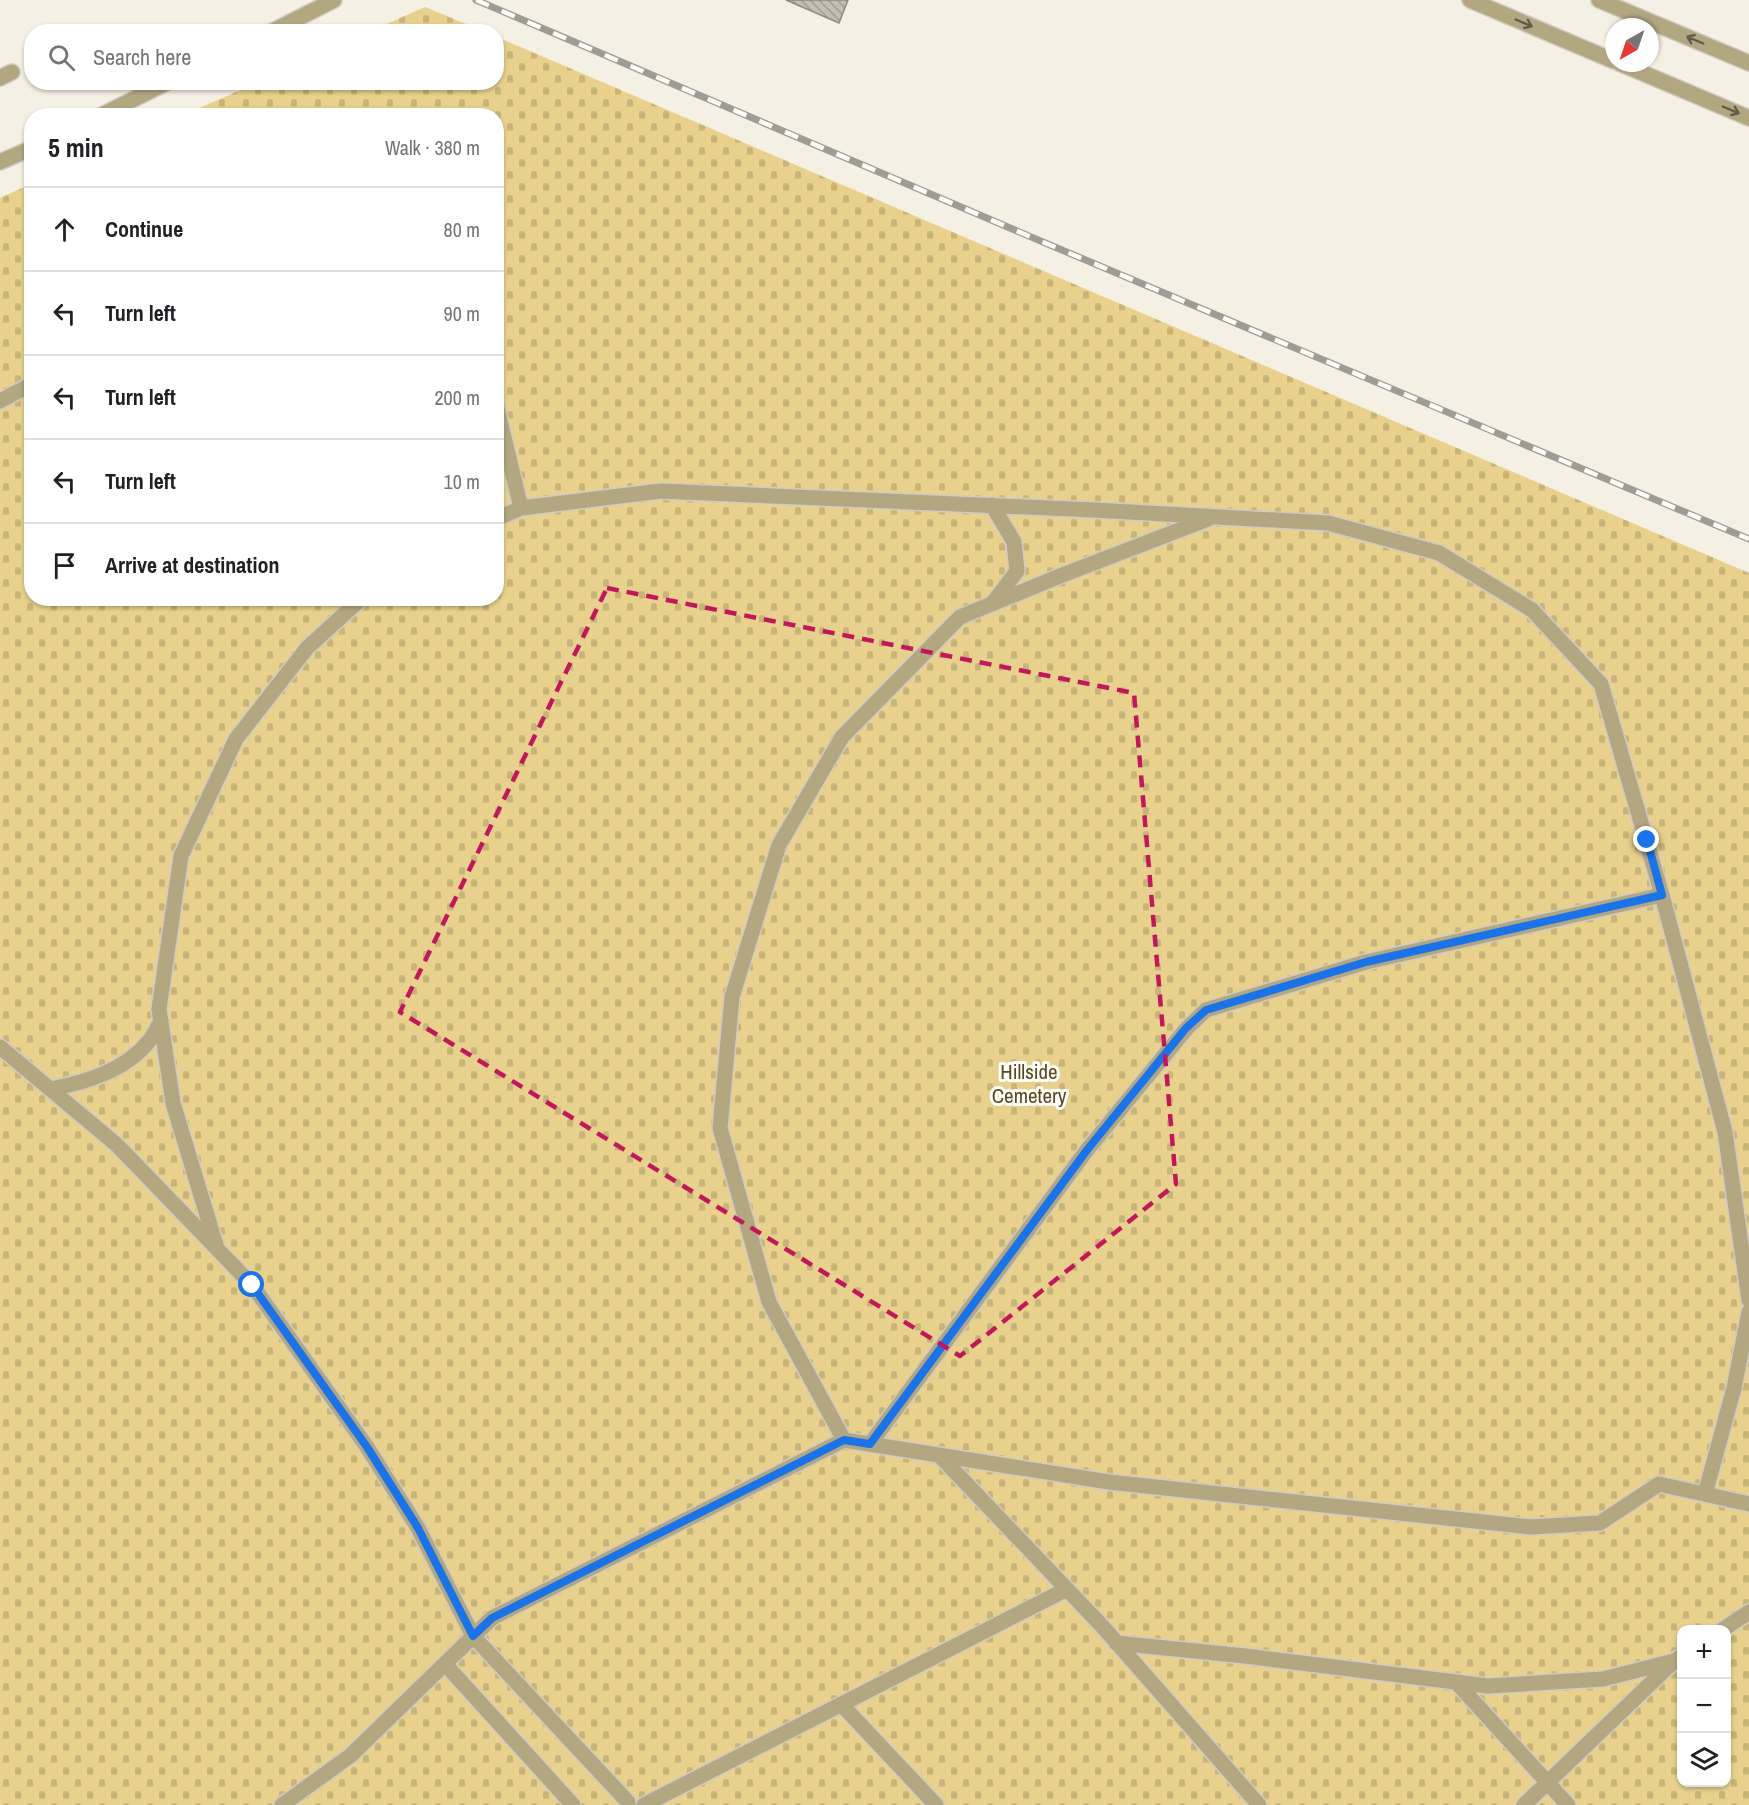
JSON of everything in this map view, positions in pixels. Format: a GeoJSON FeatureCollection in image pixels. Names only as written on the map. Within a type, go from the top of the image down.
{"type":"FeatureCollection","features":[{"type":"Feature","properties":{"kind":"street"},"geometry":{"type":"LineString","coordinates":[[287,24],[334,0]]}},
{"type":"Feature","properties":{"kind":"street"},"geometry":{"type":"LineString","coordinates":[[1470,0],[1605,57]]}},
{"type":"Feature","properties":{"kind":"street"},"geometry":{"type":"LineString","coordinates":[[1599,0],[1749,63]]}},
{"type":"Feature","properties":{"kind":"street"},"geometry":{"type":"LineString","coordinates":[[1640,72],[1749,118]]}},
{"type":"Feature","properties":{"kind":"street"},"geometry":{"type":"LineString","coordinates":[[116,108],[152,90]]}},
{"type":"Feature","properties":{"kind":"street"},"geometry":{"type":"LineString","coordinates":[[0,162],[24,152]]}},
{"type":"Feature","properties":{"kind":"street"},"geometry":{"type":"LineString","coordinates":[[0,401],[24,388]]}},
{"type":"Feature","properties":{"kind":"street"},"geometry":{"type":"LineString","coordinates":[[504,437],[521,508]]}},
{"type":"Feature","properties":{"kind":"street"},"geometry":{"type":"LineString","coordinates":[[504,515],[521,508],[661,491],[1328,523],[1439,553],[1532,610],[1601,684],[1662,895],[1725,1132],[1749,1300]]}},
{"type":"Feature","properties":{"kind":"street"},"geometry":{"type":"LineString","coordinates":[[992,506],[1014,542],[1017,571],[992,604]]}},
{"type":"Feature","properties":{"kind":"street"},"geometry":{"type":"LineString","coordinates":[[844,1440],[769,1302],[720,1128],[732,997],[778,845],[842,737],[960,617],[1214,516]]}},
{"type":"Feature","properties":{"kind":"street"},"geometry":{"type":"LineString","coordinates":[[218,1250],[173,1103],[159,1009],[181,856],[236,739],[307,648],[353,606]]}},
{"type":"Feature","properties":{"kind":"street"},"geometry":{"type":"LineString","coordinates":[[870,1444],[1087,1150],[1186,1028],[1206,1010],[1366,962],[1662,895]]}},
{"type":"Feature","properties":{"kind":"street"},"geometry":{"type":"LineString","coordinates":[[51,1089],[80,1083],[125,1064],[149,1041],[161,1021]]}},
{"type":"Feature","properties":{"kind":"street"},"geometry":{"type":"LineString","coordinates":[[4,1052],[117,1145],[252,1285],[367,1447],[418,1528],[473,1636],[628,1802],[628,1805]]}},
{"type":"Feature","properties":{"kind":"street"},"geometry":{"type":"LineString","coordinates":[[1705,1494],[1734,1388],[1749,1311]]}},
{"type":"Feature","properties":{"kind":"street"},"geometry":{"type":"LineString","coordinates":[[282,1805],[350,1756],[492,1618],[844,1440],[1109,1482],[1530,1527],[1600,1523],[1659,1484],[1749,1504]]}},
{"type":"Feature","properties":{"kind":"street"},"geometry":{"type":"LineString","coordinates":[[940,1456],[1116,1643],[1259,1805]]}},
{"type":"Feature","properties":{"kind":"street"},"geometry":{"type":"LineString","coordinates":[[644,1805],[1067,1590]]}},
{"type":"Feature","properties":{"kind":"street"},"geometry":{"type":"LineString","coordinates":[[1728,1625],[1749,1612]]}},
{"type":"Feature","properties":{"kind":"street"},"geometry":{"type":"LineString","coordinates":[[1116,1643],[1245,1656],[1488,1686],[1603,1679],[1677,1659]]}},
{"type":"Feature","properties":{"kind":"street"},"geometry":{"type":"LineString","coordinates":[[1524,1805],[1677,1660]]}},
{"type":"Feature","properties":{"kind":"street"},"geometry":{"type":"LineString","coordinates":[[445,1664],[573,1805]]}},
{"type":"Feature","properties":{"kind":"street"},"geometry":{"type":"LineString","coordinates":[[1456,1682],[1568,1805]]}},
{"type":"Feature","properties":{"kind":"street"},"geometry":{"type":"LineString","coordinates":[[841,1704],[936,1805]]}},
{"type":"Feature","properties":{"kind":"highlighted area"},"geometry":{"type":"Polygon","coordinates":[[[607,588],[1134,693],[1176,1184],[960,1356],[400,1012],[607,588]]]}},
{"type":"Feature","properties":{"kind":"green space"},"geometry":{"type":"Polygon","coordinates":[[[425,7],[466,24],[387,24],[425,7]]]}},
{"type":"Feature","properties":{"kind":"green space","name":"Hillside Cemetery"},"geometry":{"type":"Polygon","coordinates":[[[504,40],[1749,573],[1749,1805],[0,1805],[0,198],[24,187],[24,606],[504,606],[504,108],[199,108],[241,90],[504,90],[504,40]]]}},
{"type":"Feature","properties":{"kind":"building"},"geometry":{"type":"Polygon","coordinates":[[[786,0],[848,0],[839,23],[786,0]]]}},
{"type":"Feature","properties":{"kind":"railway"},"geometry":{"type":"LineString","coordinates":[[476,0],[1050,245],[1749,539]]}},
{"type":"Feature","properties":{"kind":"route"},"geometry":{"type":"LineString","coordinates":[[252,1285],[367,1447],[418,1528],[473,1636],[492,1618],[844,1440],[870,1444],[1087,1150],[1186,1028],[1206,1010],[1366,962],[1662,895],[1647,840]]}}]}
